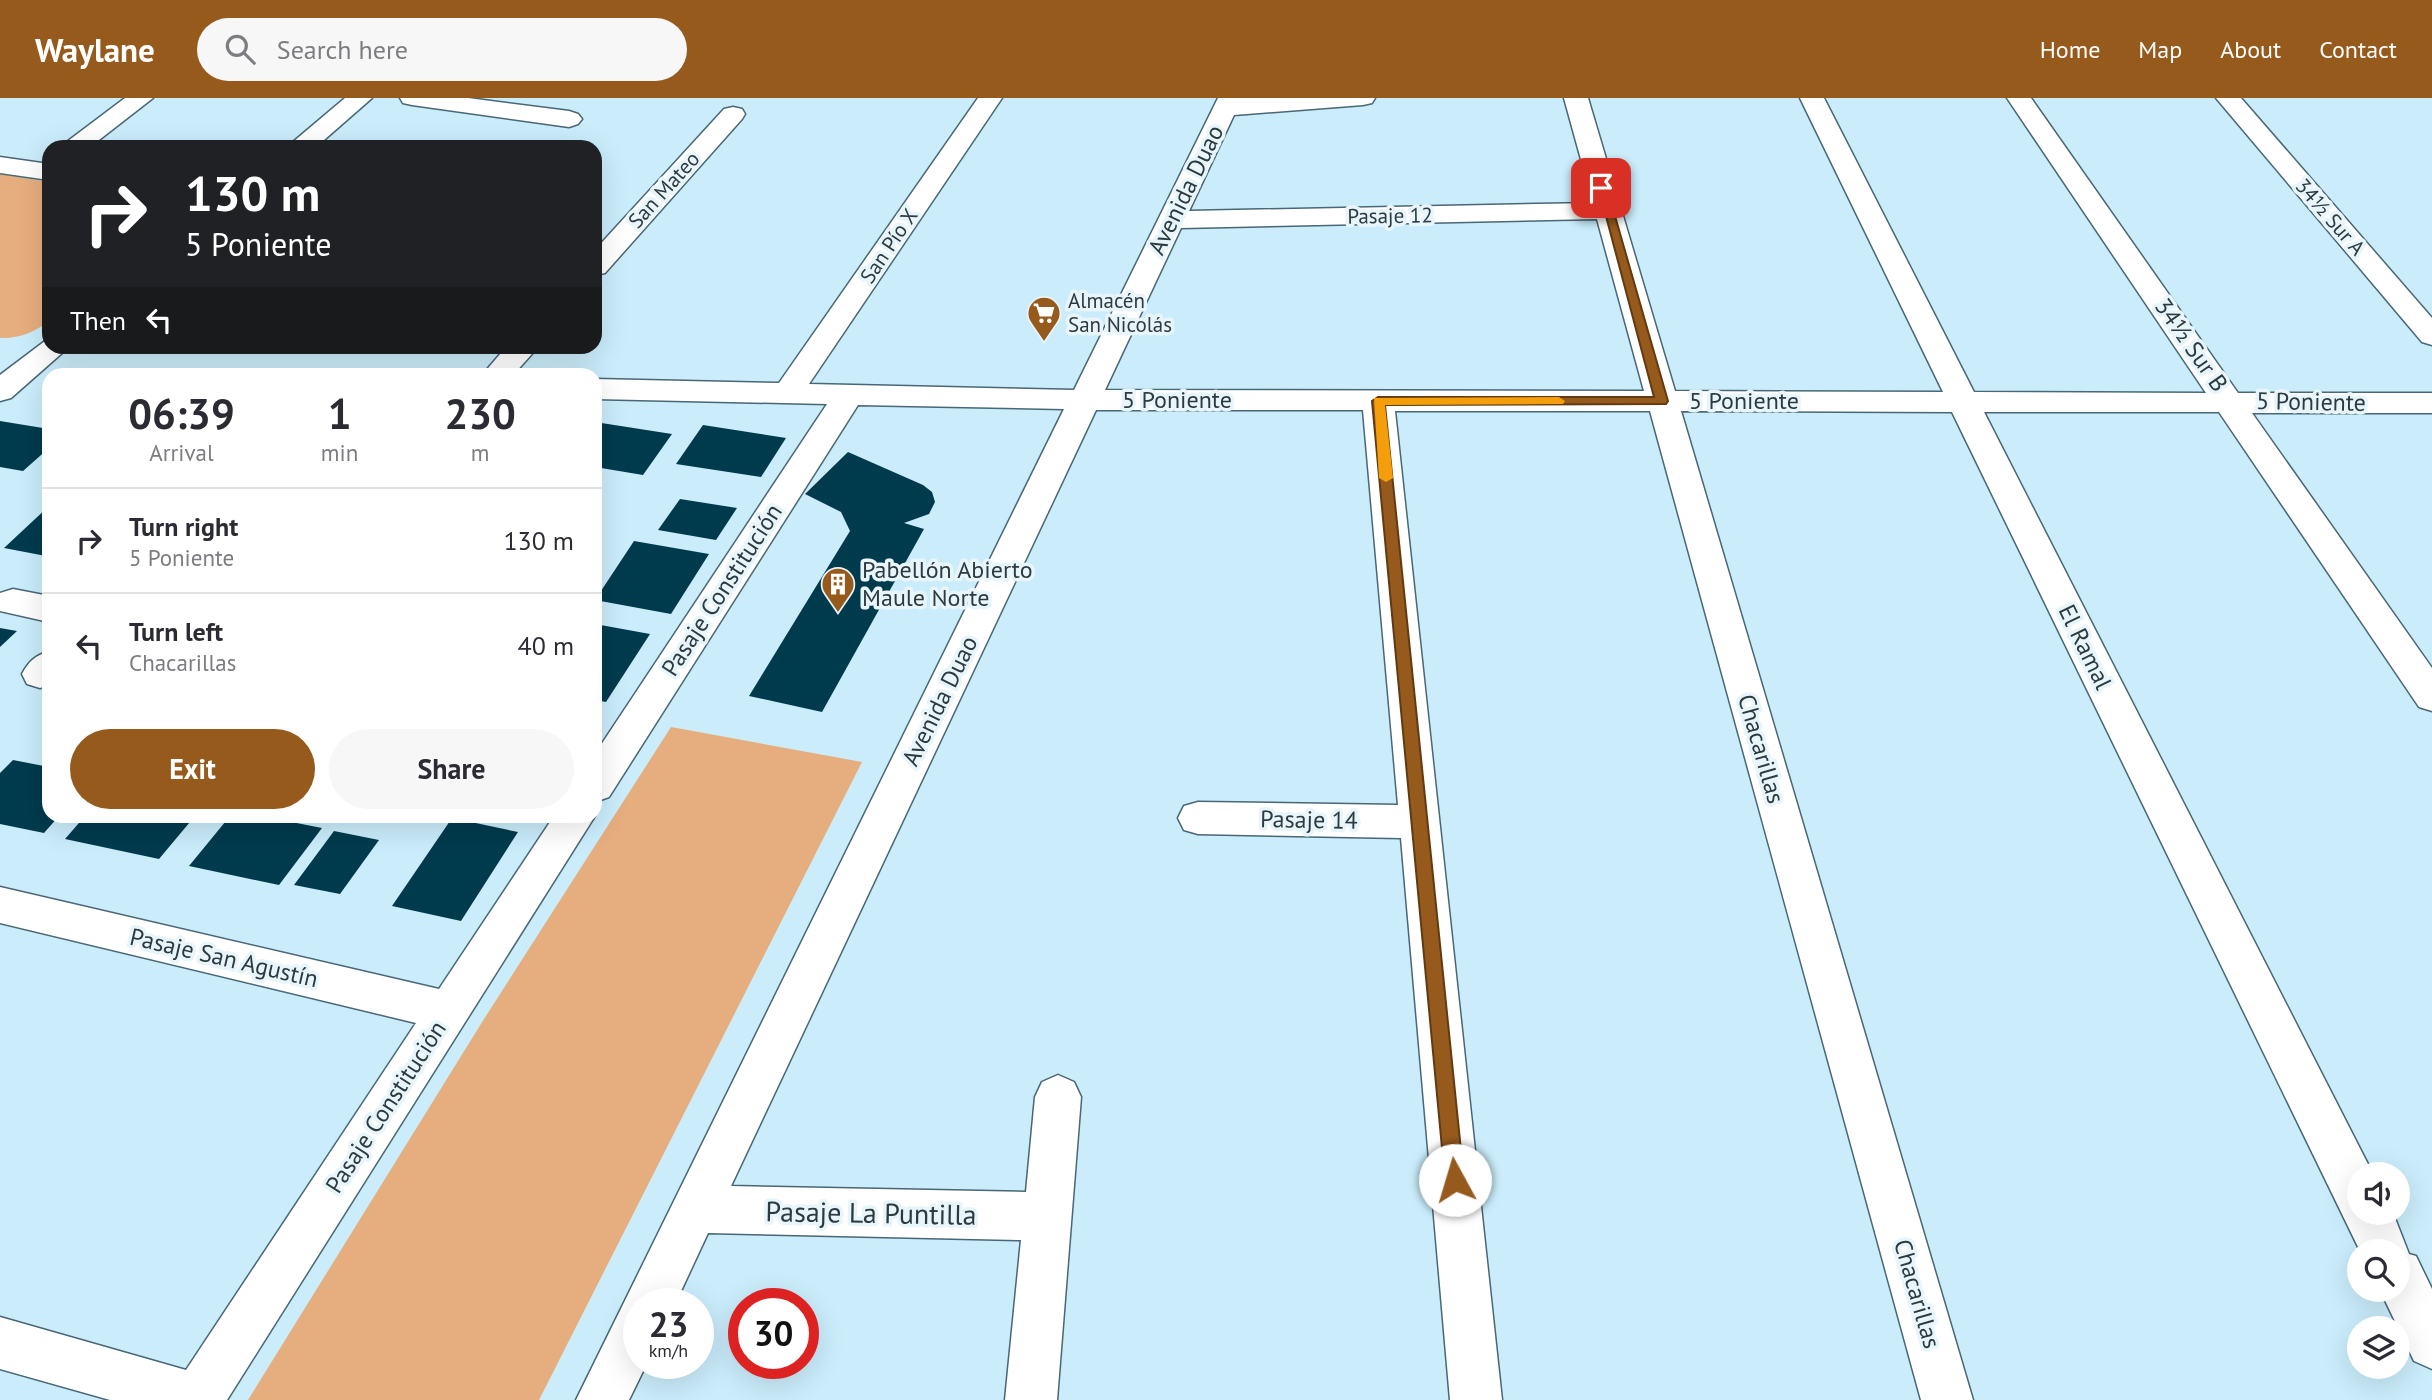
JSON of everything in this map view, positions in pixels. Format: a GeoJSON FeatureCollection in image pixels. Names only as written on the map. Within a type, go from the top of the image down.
{"type":"FeatureCollection","features":[{"type":"Feature","properties":{"kind":"street"},"geometry":{"type":"LineString","coordinates":[[83,140],[141,98]]}},
{"type":"Feature","properties":{"kind":"street"},"geometry":{"type":"LineString","coordinates":[[309,140],[360,98]]}},
{"type":"Feature","properties":{"kind":"street"},"geometry":{"type":"LineString","coordinates":[[412,98],[569,119]]}},
{"type":"Feature","properties":{"kind":"street","name":"San Pío X"},"geometry":{"type":"LineString","coordinates":[[788,394],[990,98]]}},
{"type":"Feature","properties":{"kind":"street"},"geometry":{"type":"LineString","coordinates":[[1228,103],[1363,98]]}},
{"type":"Feature","properties":{"kind":"street","name":"Chacarillas"},"geometry":{"type":"LineString","coordinates":[[1576,98],[1947,1400]]}},
{"type":"Feature","properties":{"kind":"street","name":"El Ramal"},"geometry":{"type":"LineString","coordinates":[[1812,98],[2347,1172]]}},
{"type":"Feature","properties":{"kind":"street","name":"34½ Sur B"},"geometry":{"type":"LineString","coordinates":[[2019,98],[2432,697]]}},
{"type":"Feature","properties":{"kind":"street","name":"34½ Sur A"},"geometry":{"type":"LineString","coordinates":[[2228,98],[2432,337]]}},
{"type":"Feature","properties":{"kind":"street","name":"Avenida Duao"},"geometry":{"type":"LineString","coordinates":[[657,1288],[1228,103]]}},
{"type":"Feature","properties":{"kind":"street","name":"San Mateo"},"geometry":{"type":"LineString","coordinates":[[602,259],[733,114]]}},
{"type":"Feature","properties":{"kind":"street"},"geometry":{"type":"LineString","coordinates":[[0,164],[42,169]]}},
{"type":"Feature","properties":{"kind":"street","name":"Pasaje 12"},"geometry":{"type":"LineString","coordinates":[[1171,220],[1608,211]]}},
{"type":"Feature","properties":{"kind":"street"},"geometry":{"type":"LineString","coordinates":[[5,383],[44,354]]}},
{"type":"Feature","properties":{"kind":"street"},"geometry":{"type":"LineString","coordinates":[[504,368],[517,354]]}},
{"type":"Feature","properties":{"kind":"street"},"geometry":{"type":"LineString","coordinates":[[5,383],[42,380]]}},
{"type":"Feature","properties":{"kind":"street","name":"5 Poniente"},"geometry":{"type":"LineString","coordinates":[[602,389],[1086,400],[2432,403]]}},
{"type":"Feature","properties":{"kind":"street","name":"Pasaje Constitución"},"geometry":{"type":"LineString","coordinates":[[602,775],[849,395]]}},
{"type":"Feature","properties":{"kind":"street"},"geometry":{"type":"LineString","coordinates":[[1378,401],[1476,1400]]}},
{"type":"Feature","properties":{"kind":"street"},"geometry":{"type":"LineString","coordinates":[[13,602],[42,608]]}},
{"type":"Feature","properties":{"kind":"street","name":"Pasaje 14"},"geometry":{"type":"LineString","coordinates":[[1198,818],[1419,822]]}},
{"type":"Feature","properties":{"kind":"street","name":"Pasaje Constitución"},"geometry":{"type":"LineString","coordinates":[[198,1400],[571,823]]}},
{"type":"Feature","properties":{"kind":"street","name":"Pasaje San Agustín"},"geometry":{"type":"LineString","coordinates":[[0,905],[448,1011]]}},
{"type":"Feature","properties":{"kind":"street"},"geometry":{"type":"LineString","coordinates":[[1031,1400],[1058,1097]]}},
{"type":"Feature","properties":{"kind":"street","name":"Pasaje La Puntilla"},"geometry":{"type":"LineString","coordinates":[[694,1209],[1047,1217]]}},
{"type":"Feature","properties":{"kind":"street"},"geometry":{"type":"LineString","coordinates":[[2410,1298],[2432,1343]]}},
{"type":"Feature","properties":{"kind":"street"},"geometry":{"type":"LineString","coordinates":[[0,1343],[198,1400]]}},
{"type":"Feature","properties":{"kind":"street"},"geometry":{"type":"LineString","coordinates":[[602,1400],[623,1357]]}},
{"type":"Feature","properties":{"kind":"shaded area"},"geometry":{"type":"Polygon","coordinates":[[[0,174],[42,181],[42,325],[26,334],[0,338],[0,174]]]}},
{"type":"Feature","properties":{"kind":"shaded area"},"geometry":{"type":"Polygon","coordinates":[[[671,727],[862,762],[539,1400],[248,1400],[484,1019],[671,727]]]}},
{"type":"Feature","properties":{"kind":"building"},"geometry":{"type":"Polygon","coordinates":[[[0,421],[42,428],[42,454],[23,471],[0,467],[0,421]]]}},
{"type":"Feature","properties":{"kind":"building"},"geometry":{"type":"Polygon","coordinates":[[[602,423],[672,434],[643,475],[602,468],[602,423]]]}},
{"type":"Feature","properties":{"kind":"building"},"geometry":{"type":"Polygon","coordinates":[[[703,425],[786,438],[761,477],[676,464],[703,425]]]}},
{"type":"Feature","properties":{"kind":"building","name":"Pabellón Abierto Maule Norte"},"geometry":{"type":"Polygon","coordinates":[[[848,452],[923,485],[932,492],[935,502],[929,514],[904,523],[924,529],[822,712],[749,696],[850,531],[841,512],[805,494],[848,452]]]}},
{"type":"Feature","properties":{"kind":"building"},"geometry":{"type":"Polygon","coordinates":[[[680,499],[737,508],[716,540],[658,530],[680,499]]]}},
{"type":"Feature","properties":{"kind":"building"},"geometry":{"type":"Polygon","coordinates":[[[42,513],[42,555],[4,548],[42,513]]]}},
{"type":"Feature","properties":{"kind":"building"},"geometry":{"type":"Polygon","coordinates":[[[634,541],[709,554],[671,614],[602,601],[602,589],[634,541]]]}},
{"type":"Feature","properties":{"kind":"building"},"geometry":{"type":"Polygon","coordinates":[[[602,625],[650,634],[606,702],[602,701],[602,625]]]}},
{"type":"Feature","properties":{"kind":"building"},"geometry":{"type":"Polygon","coordinates":[[[0,628],[17,631],[0,647],[0,628]]]}},
{"type":"Feature","properties":{"kind":"building"},"geometry":{"type":"Polygon","coordinates":[[[13,760],[42,766],[42,823],[53,823],[44,833],[0,824],[0,773],[13,760]]]}},
{"type":"Feature","properties":{"kind":"building"},"geometry":{"type":"Polygon","coordinates":[[[79,823],[189,823],[159,859],[65,839],[79,823]]]}},
{"type":"Feature","properties":{"kind":"building"},"geometry":{"type":"Polygon","coordinates":[[[224,823],[297,823],[322,828],[279,885],[189,866],[224,823]]]}},
{"type":"Feature","properties":{"kind":"building"},"geometry":{"type":"Polygon","coordinates":[[[449,823],[476,823],[518,832],[461,921],[392,906],[449,823]]]}},
{"type":"Feature","properties":{"kind":"building"},"geometry":{"type":"Polygon","coordinates":[[[334,831],[379,840],[340,894],[294,885],[334,831]]]}},
{"type":"Feature","properties":{"kind":"slow traffic"},"geometry":{"type":"LineString","coordinates":[[1386,478],[1378,401],[1559,401]]}},
{"type":"Feature","properties":{"kind":"place","name":"Almacén San Nicolás"},"geometry":{"type":"Point","coordinates":[1044,343]}},
{"type":"Feature","properties":{"kind":"place","name":"Pabellón Abierto Maule Norte"},"geometry":{"type":"Point","coordinates":[838,614]}},
{"type":"Feature","properties":{"kind":"route"},"geometry":{"type":"LineString","coordinates":[[1455,1180],[1378,401],[1661,401],[1601,188]]}}]}
